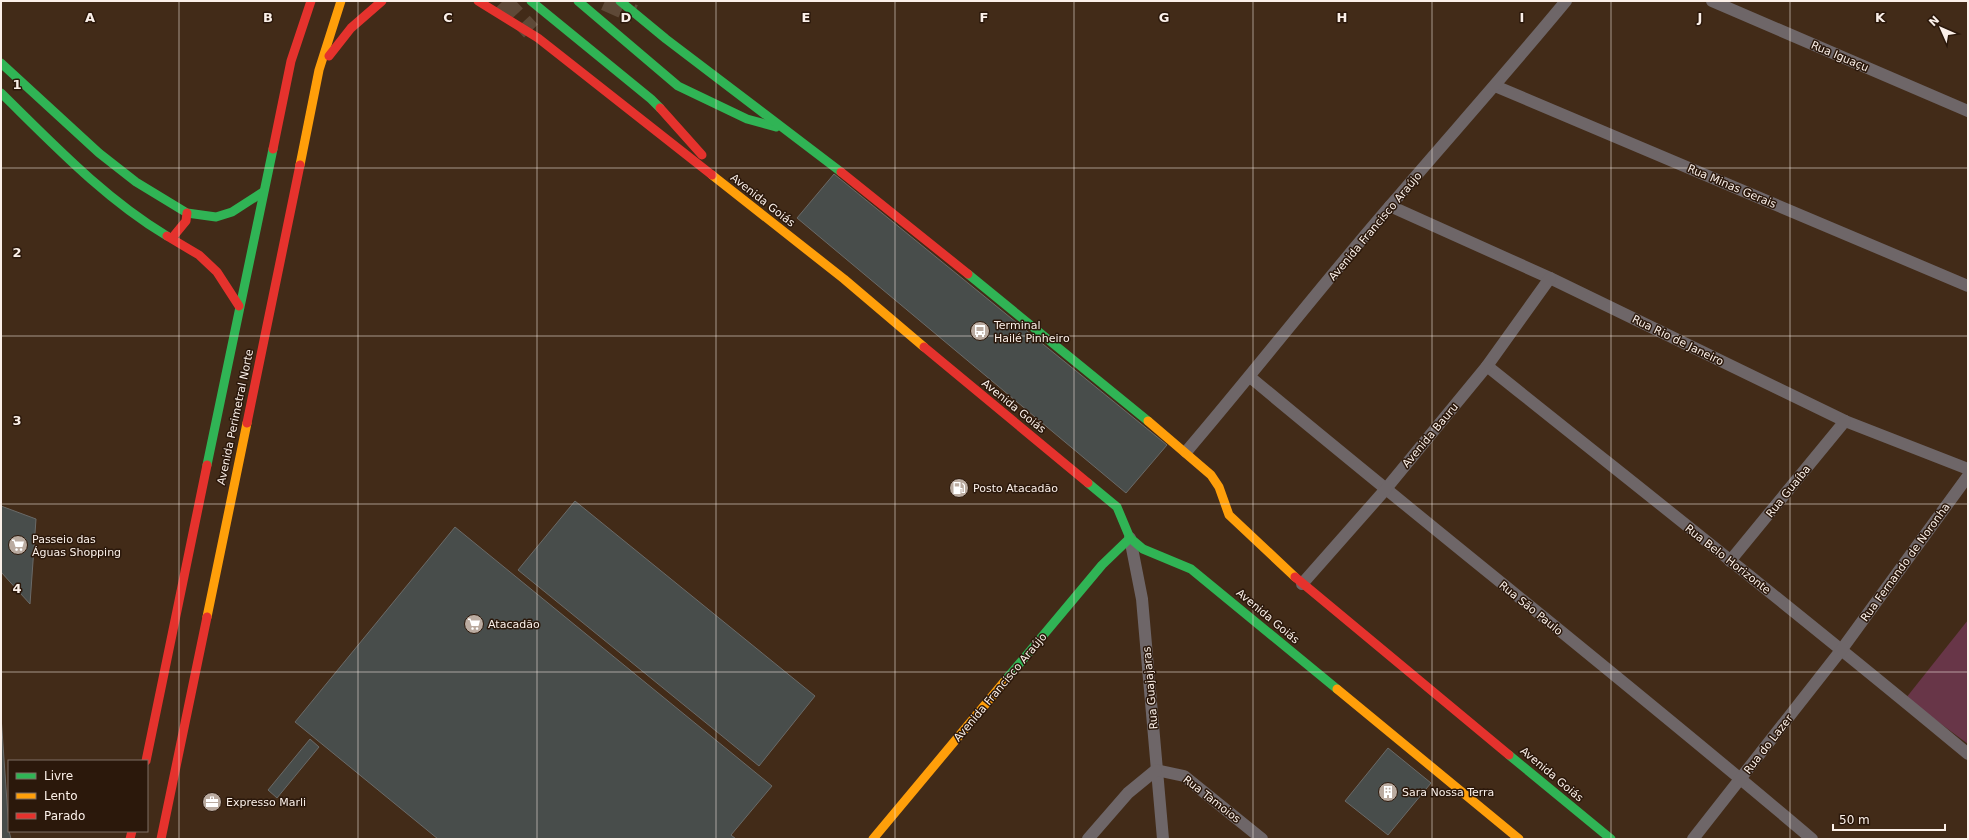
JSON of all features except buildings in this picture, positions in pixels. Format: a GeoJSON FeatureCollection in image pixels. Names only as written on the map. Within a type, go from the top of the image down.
{"type":"FeatureCollection","features":[{"type":"Feature","properties":{"kind":"main road","name":"Avenida Perimetral Norte"},"geometry":{"type":"LineString","coordinates":[[146,760],[239,306],[291,61],[311,1]]}},
{"type":"Feature","properties":{"kind":"main road","name":"Avenida Perimetral Norte"},"geometry":{"type":"LineString","coordinates":[[161,839],[319,70],[341,1]]}},
{"type":"Feature","properties":{"kind":"main road"},"geometry":{"type":"LineString","coordinates":[[319,70],[332,50],[351,28],[382,1]]}},
{"type":"Feature","properties":{"kind":"main road","name":"Avenida Goiás"},"geometry":{"type":"LineString","coordinates":[[478,1],[538,38],[844,279],[1117,507],[1130,538],[1143,549],[1191,569],[1519,839]]}},
{"type":"Feature","properties":{"kind":"main road"},"geometry":{"type":"LineString","coordinates":[[531,1],[652,99],[736,194]]}},
{"type":"Feature","properties":{"kind":"main road"},"geometry":{"type":"LineString","coordinates":[[578,1],[678,86],[748,119],[785,129]]}},
{"type":"Feature","properties":{"kind":"main road","name":"Avenida Goiás"},"geometry":{"type":"LineString","coordinates":[[620,1],[650,26],[866,191],[1201,464],[1215,481],[1231,518],[1302,584],[1612,839]]}},
{"type":"Feature","properties":{"kind":"main road"},"geometry":{"type":"LineString","coordinates":[[1,63],[38,99],[111,162],[136,182],[187,213],[216,217],[232,212],[263,192]]}},
{"type":"Feature","properties":{"kind":"main road"},"geometry":{"type":"LineString","coordinates":[[1,93],[78,168],[141,220],[199,255],[216,272],[239,306]]}},
{"type":"Feature","properties":{"kind":"main road"},"geometry":{"type":"LineString","coordinates":[[172,238],[184,225],[187,213]]}},
{"type":"Feature","properties":{"kind":"main road","name":"Avenida Francisco Araújo"},"geometry":{"type":"LineString","coordinates":[[873,839],[1102,565],[1130,538]]}},
{"type":"Feature","properties":{"kind":"street","name":"Avenida Francisco Araújo"},"geometry":{"type":"LineString","coordinates":[[1186,452],[1250,377],[1390,206],[1495,86],[1566,1]]}},
{"type":"Feature","properties":{"kind":"street","name":"Rua Iguaçu"},"geometry":{"type":"LineString","coordinates":[[1712,1],[1968,110]]}},
{"type":"Feature","properties":{"kind":"street","name":"Rua Minas Gerais"},"geometry":{"type":"LineString","coordinates":[[1495,86],[1968,286]]}},
{"type":"Feature","properties":{"kind":"street","name":"Rua Rio de Janeiro"},"geometry":{"type":"LineString","coordinates":[[1390,206],[1550,278],[1845,420],[1968,469]]}},
{"type":"Feature","properties":{"kind":"street","name":"Avenida Bauru"},"geometry":{"type":"LineString","coordinates":[[1302,584],[1385,490],[1488,366],[1550,278]]}},
{"type":"Feature","properties":{"kind":"street","name":"Rua Belo Horizonte"},"geometry":{"type":"LineString","coordinates":[[1488,366],[1730,561],[1842,649],[1968,754]]}},
{"type":"Feature","properties":{"kind":"street","name":"Rua São Paulo"},"geometry":{"type":"LineString","coordinates":[[1250,377],[1385,490],[1741,778],[1812,839]]}},
{"type":"Feature","properties":{"kind":"street","name":"Rua Guaíba"},"geometry":{"type":"LineString","coordinates":[[1730,561],[1845,420]]}},
{"type":"Feature","properties":{"kind":"street","name":"Rua Fernando de Noronha"},"geometry":{"type":"LineString","coordinates":[[1842,649],[1968,476]]}},
{"type":"Feature","properties":{"kind":"street","name":"Rua Guajajaras"},"geometry":{"type":"LineString","coordinates":[[1130,538],[1142,599],[1163,839]]}},
{"type":"Feature","properties":{"kind":"street","name":"Rua do Lazer"},"geometry":{"type":"LineString","coordinates":[[1693,839],[1842,649]]}},
{"type":"Feature","properties":{"kind":"street"},"geometry":{"type":"LineString","coordinates":[[1088,839],[1128,793],[1156,770]]}},
{"type":"Feature","properties":{"kind":"street","name":"Rua Tamoios"},"geometry":{"type":"LineString","coordinates":[[1156,770],[1184,776],[1262,839]]}},
{"type":"Feature","properties":{"kind":"shaded area"},"geometry":{"type":"Polygon","coordinates":[[[1968,620],[1968,744],[1906,698],[1968,620]]]}},
{"type":"Feature","properties":{"kind":"tunnel"},"geometry":{"type":"LineString","coordinates":[[503,1],[531,31]]}},
{"type":"Feature","properties":{"kind":"tunnel"},"geometry":{"type":"LineString","coordinates":[[605,1],[634,14]]}},
{"type":"Feature","properties":{"kind":"traffic: fast"},"geometry":{"type":"LineString","coordinates":[[531,1],[660,108]]}},
{"type":"Feature","properties":{"kind":"traffic: fast"},"geometry":{"type":"LineString","coordinates":[[578,1],[678,86],[747,119],[776,127]]}},
{"type":"Feature","properties":{"kind":"traffic: fast"},"geometry":{"type":"LineString","coordinates":[[620,1],[666,39],[841,172]]}},
{"type":"Feature","properties":{"kind":"traffic: fast"},"geometry":{"type":"LineString","coordinates":[[1,63],[99,153],[136,182],[187,213],[216,217],[232,212],[263,192]]}},
{"type":"Feature","properties":{"kind":"traffic: fast"},"geometry":{"type":"LineString","coordinates":[[1,93],[60,151],[101,188],[122,205],[167,236]]}},
{"type":"Feature","properties":{"kind":"traffic: fast"},"geometry":{"type":"LineString","coordinates":[[207,465],[273,149]]}},
{"type":"Feature","properties":{"kind":"traffic: fast"},"geometry":{"type":"LineString","coordinates":[[968,274],[1148,421]]}},
{"type":"Feature","properties":{"kind":"traffic: fast"},"geometry":{"type":"LineString","coordinates":[[1088,483],[1117,507],[1130,538],[1143,549],[1191,569],[1337,689]]}},
{"type":"Feature","properties":{"kind":"traffic: fast"},"geometry":{"type":"LineString","coordinates":[[1004,682],[1102,565],[1130,538]]}},
{"type":"Feature","properties":{"kind":"traffic: fast"},"geometry":{"type":"LineString","coordinates":[[1509,755],[1611,839]]}},
{"type":"Feature","properties":{"kind":"traffic: slow"},"geometry":{"type":"LineString","coordinates":[[300,165],[319,70],[341,1]]}},
{"type":"Feature","properties":{"kind":"traffic: slow"},"geometry":{"type":"LineString","coordinates":[[712,175],[844,279],[924,347]]}},
{"type":"Feature","properties":{"kind":"traffic: slow"},"geometry":{"type":"LineString","coordinates":[[1148,421],[1211,475],[1219,487],[1229,515],[1295,577]]}},
{"type":"Feature","properties":{"kind":"traffic: slow"},"geometry":{"type":"LineString","coordinates":[[207,617],[247,423]]}},
{"type":"Feature","properties":{"kind":"traffic: slow"},"geometry":{"type":"LineString","coordinates":[[873,839],[1004,682]]}},
{"type":"Feature","properties":{"kind":"traffic: slow"},"geometry":{"type":"LineString","coordinates":[[1337,689],[1519,839]]}},
{"type":"Feature","properties":{"kind":"traffic: jam"},"geometry":{"type":"LineString","coordinates":[[273,149],[291,61],[311,1]]}},
{"type":"Feature","properties":{"kind":"traffic: jam"},"geometry":{"type":"LineString","coordinates":[[329,56],[351,28],[382,1]]}},
{"type":"Feature","properties":{"kind":"traffic: jam"},"geometry":{"type":"LineString","coordinates":[[478,1],[538,38],[712,175]]}},
{"type":"Feature","properties":{"kind":"traffic: jam"},"geometry":{"type":"LineString","coordinates":[[660,108],[702,155]]}},
{"type":"Feature","properties":{"kind":"traffic: jam"},"geometry":{"type":"LineString","coordinates":[[247,423],[300,165]]}},
{"type":"Feature","properties":{"kind":"traffic: jam"},"geometry":{"type":"LineString","coordinates":[[841,172],[968,274]]}},
{"type":"Feature","properties":{"kind":"traffic: jam"},"geometry":{"type":"LineString","coordinates":[[172,238],[186,221],[187,213]]}},
{"type":"Feature","properties":{"kind":"traffic: jam"},"geometry":{"type":"LineString","coordinates":[[167,236],[199,255],[217,272],[239,306]]}},
{"type":"Feature","properties":{"kind":"traffic: jam"},"geometry":{"type":"LineString","coordinates":[[924,347],[1088,483]]}},
{"type":"Feature","properties":{"kind":"traffic: jam"},"geometry":{"type":"LineString","coordinates":[[146,760],[207,465]]}},
{"type":"Feature","properties":{"kind":"traffic: jam"},"geometry":{"type":"LineString","coordinates":[[1295,577],[1509,755]]}},
{"type":"Feature","properties":{"kind":"traffic: jam"},"geometry":{"type":"LineString","coordinates":[[161,839],[207,617]]}},
{"type":"Feature","properties":{"kind":"traffic: jam"},"geometry":{"type":"LineString","coordinates":[[130,839],[132,832]]}},
{"type":"Feature","properties":{"kind":"place","name":"Terminal Hailé Pinheiro"},"geometry":{"type":"Point","coordinates":[980,331]}},
{"type":"Feature","properties":{"kind":"place","name":"Posto Atacadão"},"geometry":{"type":"Point","coordinates":[959,488]}},
{"type":"Feature","properties":{"kind":"place","name":"Passeio das Águas Shopping"},"geometry":{"type":"Point","coordinates":[18,545]}},
{"type":"Feature","properties":{"kind":"place","name":"Atacadão"},"geometry":{"type":"Point","coordinates":[474,624]}},
{"type":"Feature","properties":{"kind":"place","name":"Sara Nossa Terra"},"geometry":{"type":"Point","coordinates":[1388,792]}},
{"type":"Feature","properties":{"kind":"place","name":"Expresso Marli"},"geometry":{"type":"Point","coordinates":[212,802]}}]}
